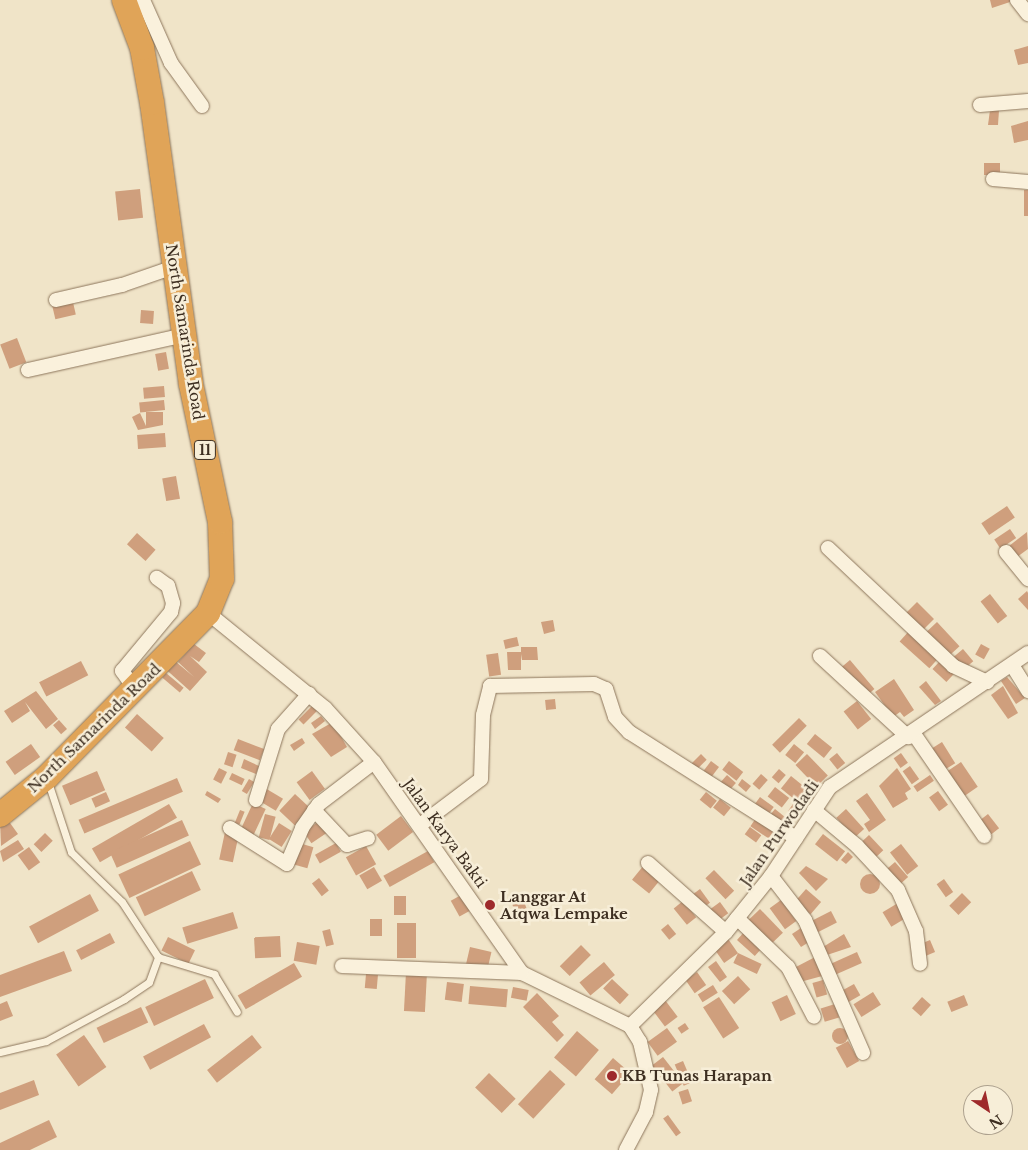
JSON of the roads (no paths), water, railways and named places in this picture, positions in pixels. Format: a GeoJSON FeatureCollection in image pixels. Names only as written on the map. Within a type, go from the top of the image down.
{"type":"FeatureCollection","features":[{"type":"Feature","properties":{"kind":"highway","name":"North Samarinda Road"},"geometry":{"type":"LineString","coordinates":[[0,815],[47,777],[208,614],[222,579],[220,522],[184,335],[152,103],[142,48],[124,0]]}},
{"type":"Feature","properties":{"kind":"street"},"geometry":{"type":"LineString","coordinates":[[144,0],[170,63],[202,106]]}},
{"type":"Feature","properties":{"kind":"street"},"geometry":{"type":"LineString","coordinates":[[980,105],[1028,102]]}},
{"type":"Feature","properties":{"kind":"street"},"geometry":{"type":"LineString","coordinates":[[993,179],[1028,182]]}},
{"type":"Feature","properties":{"kind":"street"},"geometry":{"type":"LineString","coordinates":[[56,300],[122,285],[174,267]]}},
{"type":"Feature","properties":{"kind":"street"},"geometry":{"type":"LineString","coordinates":[[28,370],[184,335]]}},
{"type":"Feature","properties":{"kind":"street"},"geometry":{"type":"LineString","coordinates":[[828,548],[953,666],[987,682]]}},
{"type":"Feature","properties":{"kind":"street"},"geometry":{"type":"LineString","coordinates":[[1006,552],[1028,579]]}},
{"type":"Feature","properties":{"kind":"street"},"geometry":{"type":"LineString","coordinates":[[134,688],[122,671],[171,612],[173,603],[168,586],[157,578]]}},
{"type":"Feature","properties":{"kind":"street","name":"Jalan Karya Bakti"},"geometry":{"type":"LineString","coordinates":[[208,614],[309,694],[374,762],[522,973],[630,1026]]}},
{"type":"Feature","properties":{"kind":"street","name":"Jalan Purwodadi"},"geometry":{"type":"LineString","coordinates":[[630,1026],[726,932],[771,876],[814,810],[836,782],[911,735],[1028,653]]}},
{"type":"Feature","properties":{"kind":"street"},"geometry":{"type":"LineString","coordinates":[[820,656],[911,735],[984,836]]}},
{"type":"Feature","properties":{"kind":"street"},"geometry":{"type":"LineString","coordinates":[[1012,664],[1028,691]]}},
{"type":"Feature","properties":{"kind":"street"},"geometry":{"type":"LineString","coordinates":[[420,825],[481,779],[483,715],[490,686],[594,684],[606,689],[614,717],[629,732],[695,778],[796,838]]}},
{"type":"Feature","properties":{"kind":"street"},"geometry":{"type":"LineString","coordinates":[[256,800],[278,729],[309,694]]}},
{"type":"Feature","properties":{"kind":"street"},"geometry":{"type":"LineString","coordinates":[[230,828],[285,864],[314,810],[374,762]]}},
{"type":"Feature","properties":{"kind":"street"},"geometry":{"type":"LineString","coordinates":[[314,810],[347,845],[368,838]]}},
{"type":"Feature","properties":{"kind":"street"},"geometry":{"type":"LineString","coordinates":[[814,810],[858,846],[898,890],[916,931],[920,964]]}},
{"type":"Feature","properties":{"kind":"street"},"geometry":{"type":"LineString","coordinates":[[648,863],[726,932]]}},
{"type":"Feature","properties":{"kind":"street"},"geometry":{"type":"LineString","coordinates":[[771,876],[812,933],[863,1053]]}},
{"type":"Feature","properties":{"kind":"street"},"geometry":{"type":"LineString","coordinates":[[737,918],[788,967],[814,1017]]}},
{"type":"Feature","properties":{"kind":"street"},"geometry":{"type":"LineString","coordinates":[[342,966],[522,973]]}},
{"type":"Feature","properties":{"kind":"street"},"geometry":{"type":"LineString","coordinates":[[626,1150],[646,1112],[650,1090],[640,1042],[630,1026]]}},
{"type":"Feature","properties":{"kind":"lane"},"geometry":{"type":"LineString","coordinates":[[47,777],[71,852],[122,902],[158,956],[214,974],[237,1012]]}},
{"type":"Feature","properties":{"kind":"lane"},"geometry":{"type":"LineString","coordinates":[[0,1052],[46,1041],[124,999],[148,982],[158,956]]}},
{"type":"Feature","properties":{"kind":"place","name":"Langgar At Atqwa Lempake"},"geometry":{"type":"Point","coordinates":[490,905]}},
{"type":"Feature","properties":{"kind":"place","name":"KB Tunas Harapan"},"geometry":{"type":"Point","coordinates":[612,1076]}}]}
